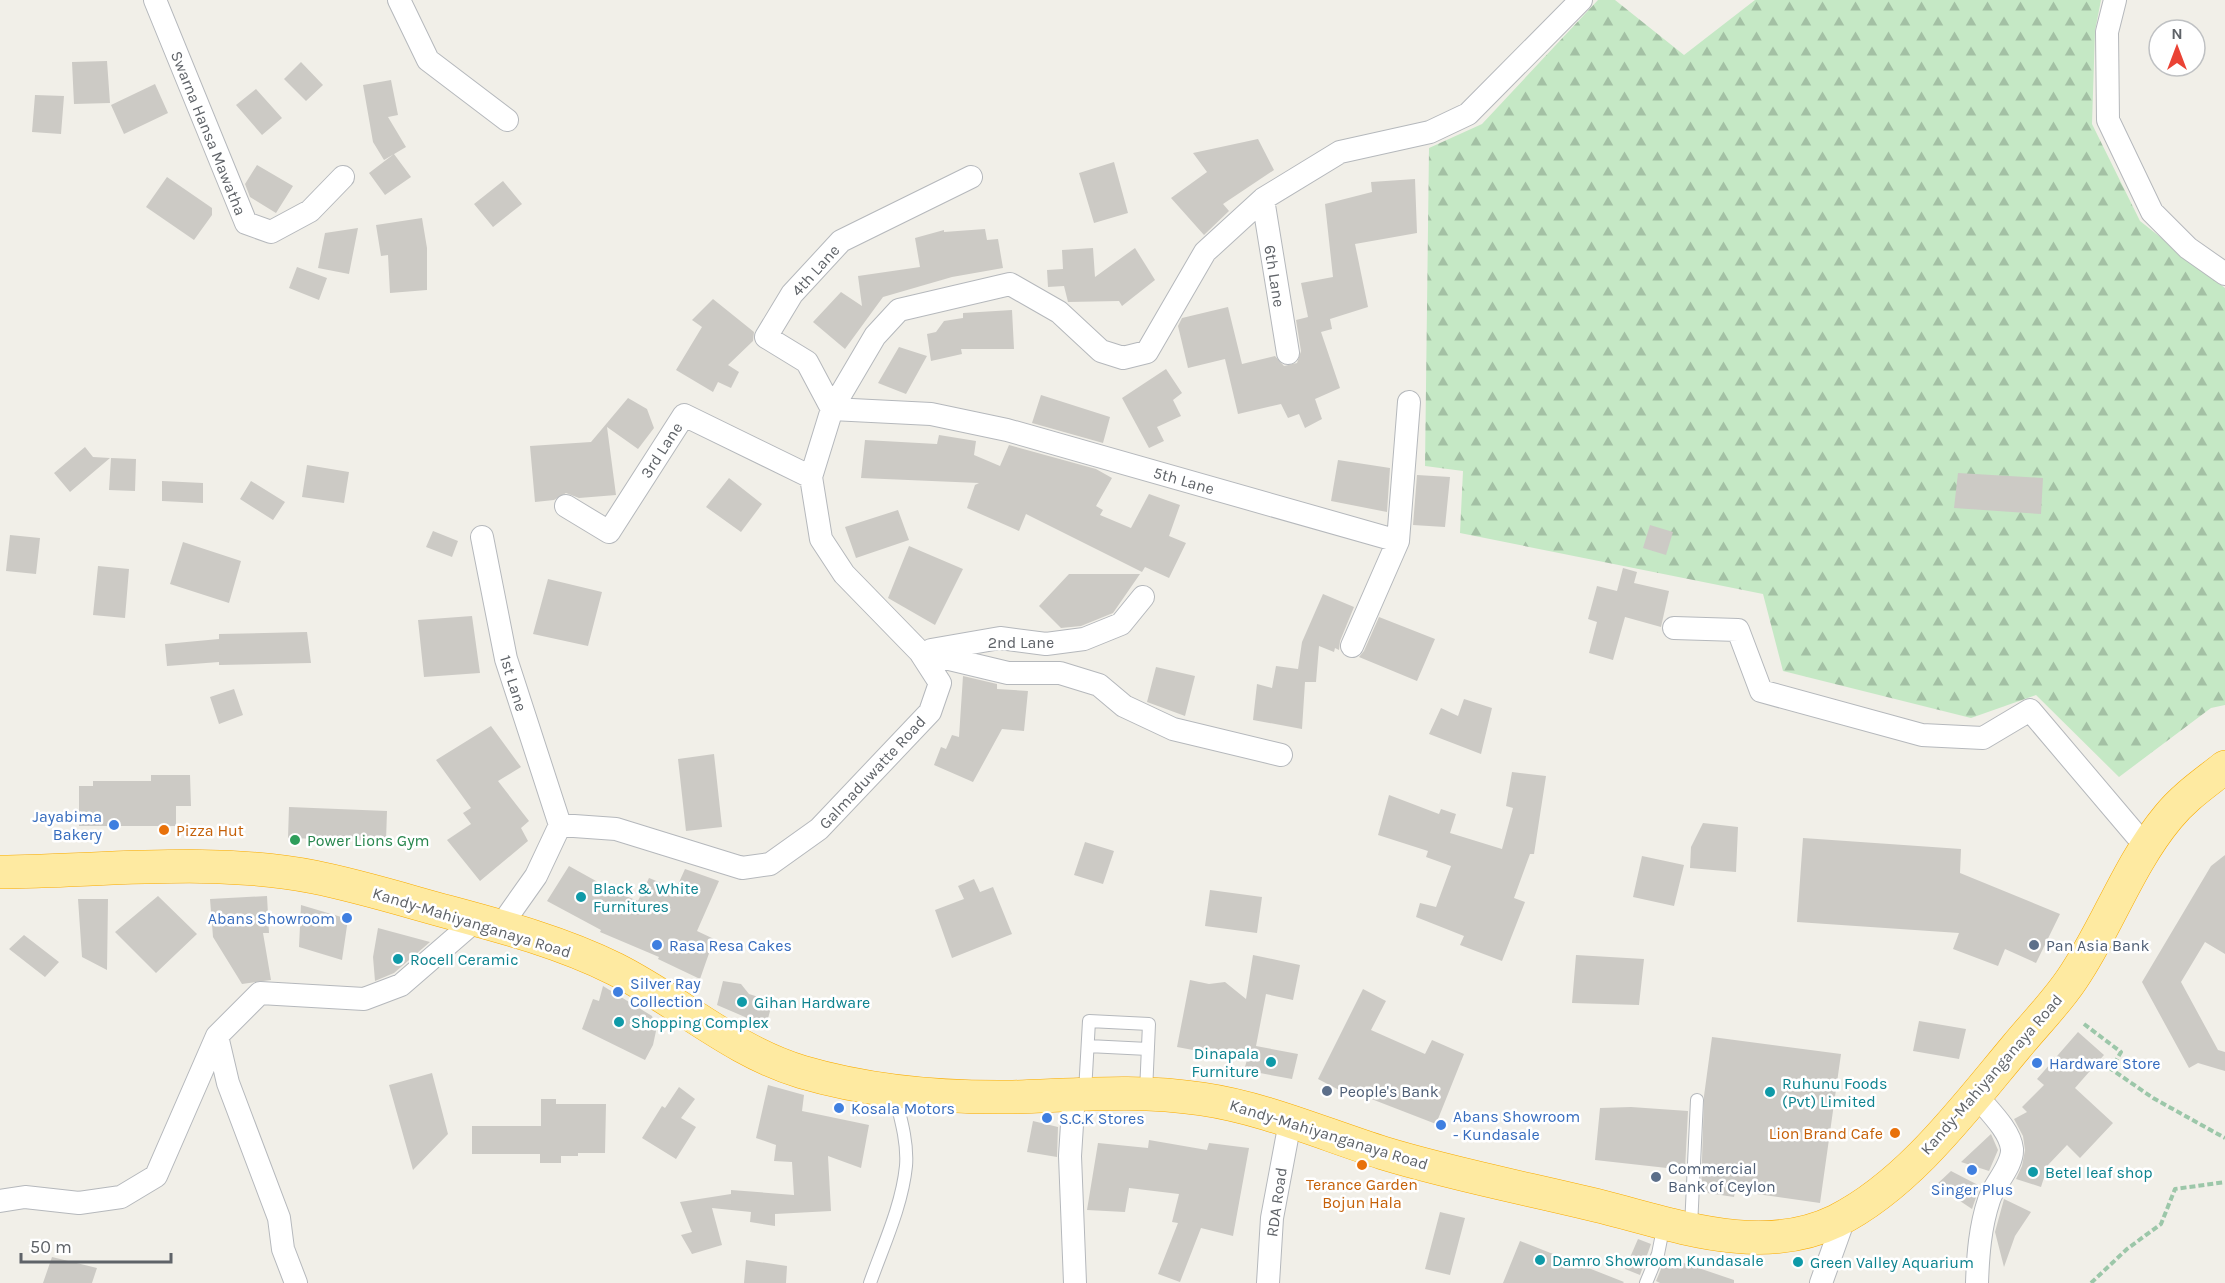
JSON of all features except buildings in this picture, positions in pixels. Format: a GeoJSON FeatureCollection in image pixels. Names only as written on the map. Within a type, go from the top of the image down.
{"type":"FeatureCollection","features":[{"type":"Feature","properties":{"kind":"highway","name":"Kandy-Mahiyanganaya Road"},"geometry":{"type":"LineString","coordinates":[[0,872],[195,867],[275,870],[340,883],[488,923],[560,946],[616,969],[754,1054],[796,1071],[843,1083],[958,1097],[1146,1093],[1240,1106],[1388,1155],[1678,1225],[1738,1238],[1786,1237],[1816,1230],[1872,1200],[1920,1156],[1976,1095],[2072,980],[2166,819],[2189,794],[2225,767]]}},
{"type":"Feature","properties":{"kind":"street","name":"Swarna Hansa Mawatha"},"geometry":{"type":"LineString","coordinates":[[155,0],[246,223],[271,232],[310,211],[344,177]]}},
{"type":"Feature","properties":{"kind":"street"},"geometry":{"type":"LineString","coordinates":[[399,0],[428,60],[507,120]]}},
{"type":"Feature","properties":{"kind":"street","name":"Galmaduwatte Road"},"geometry":{"type":"LineString","coordinates":[[560,825],[616,829],[742,868],[770,864],[819,829],[930,712],[940,683],[920,652],[844,574],[822,539],[811,477],[832,409],[875,336],[899,310],[1010,284],[1059,312],[1101,351],[1123,358],[1147,352],[1205,252],[1263,199],[1340,152],[1430,132],[1468,114],[1581,0]]}},
{"type":"Feature","properties":{"kind":"street"},"geometry":{"type":"LineString","coordinates":[[2115,0],[2108,32],[2108,120],[2152,212],[2188,248],[2225,274]]}},
{"type":"Feature","properties":{"kind":"street","name":"4th Lane"},"geometry":{"type":"LineString","coordinates":[[832,409],[807,362],[766,337],[792,294],[841,241],[971,177]]}},
{"type":"Feature","properties":{"kind":"street","name":"6th Lane"},"geometry":{"type":"LineString","coordinates":[[1263,199],[1288,353]]}},
{"type":"Feature","properties":{"kind":"street"},"geometry":{"type":"LineString","coordinates":[[1352,646],[1398,540],[1409,402]]}},
{"type":"Feature","properties":{"kind":"street","name":"5th Lane"},"geometry":{"type":"LineString","coordinates":[[832,409],[931,414],[1007,430],[1398,540]]}},
{"type":"Feature","properties":{"kind":"street","name":"3rd Lane"},"geometry":{"type":"LineString","coordinates":[[566,506],[609,532],[684,415],[811,477]]}},
{"type":"Feature","properties":{"kind":"street","name":"1st Lane"},"geometry":{"type":"LineString","coordinates":[[482,537],[506,659],[560,825]]}},
{"type":"Feature","properties":{"kind":"street","name":"2nd Lane"},"geometry":{"type":"LineString","coordinates":[[920,652],[1000,638],[1046,644],[1084,639],[1121,624],[1143,597]]}},
{"type":"Feature","properties":{"kind":"street"},"geometry":{"type":"LineString","coordinates":[[1674,627],[1737,630],[1761,691],[1922,735],[1983,738],[2030,710],[2147,848]]}},
{"type":"Feature","properties":{"kind":"street"},"geometry":{"type":"LineString","coordinates":[[920,652],[1008,674],[1060,674],[1080,679],[1099,685],[1124,706],[1173,729],[1281,754]]}},
{"type":"Feature","properties":{"kind":"street"},"geometry":{"type":"LineString","coordinates":[[0,1201],[25,1197],[79,1203],[121,1197],[156,1176],[217,1036],[260,993],[364,999],[401,985],[488,923],[536,876],[560,825]]}},
{"type":"Feature","properties":{"kind":"street"},"geometry":{"type":"LineString","coordinates":[[217,1036],[228,1083],[279,1218],[283,1250],[296,1283]]}},
{"type":"Feature","properties":{"kind":"street"},"geometry":{"type":"LineString","coordinates":[[1075,1283],[1070,1156],[1079,1093]]}},
{"type":"Feature","properties":{"kind":"street"},"geometry":{"type":"LineString","coordinates":[[1976,1095],[1998,1122],[2012,1147],[2011,1156],[1989,1198],[1980,1234],[1977,1283]]}},
{"type":"Feature","properties":{"kind":"street","name":"RDA Road"},"geometry":{"type":"LineString","coordinates":[[1268,1283],[1272,1218],[1290,1122]]}},
{"type":"Feature","properties":{"kind":"street"},"geometry":{"type":"LineString","coordinates":[[1821,1283],[1845,1216]]}},
{"type":"Feature","properties":{"kind":"lane"},"geometry":{"type":"LineString","coordinates":[[1079,1093],[1088,1046],[1089,1021],[1149,1024],[1146,1093]]}},
{"type":"Feature","properties":{"kind":"lane"},"geometry":{"type":"LineString","coordinates":[[1088,1046],[1148,1049]]}},
{"type":"Feature","properties":{"kind":"lane"},"geometry":{"type":"LineString","coordinates":[[870,1283],[898,1202],[906,1166],[903,1132],[894,1091]]}},
{"type":"Feature","properties":{"kind":"lane"},"geometry":{"type":"LineString","coordinates":[[1646,1283],[1658,1254],[1678,1225],[1697,1100]]}},
{"type":"Feature","properties":{"kind":"path"},"geometry":{"type":"LineString","coordinates":[[2084,1024],[2121,1052],[2111,1068],[2153,1098],[2225,1138]]}},
{"type":"Feature","properties":{"kind":"path"},"geometry":{"type":"LineString","coordinates":[[2091,1283],[2127,1250],[2161,1224],[2175,1189],[2225,1182]]}},
{"type":"Feature","properties":{"kind":"green space"},"geometry":{"type":"Polygon","coordinates":[[[1598,0],[1615,0],[1684,55],[1755,0],[2101,0],[2095,31],[2092,124],[2140,221],[2225,288],[2225,705],[2211,708],[2119,777],[2036,695],[1971,718],[1783,671],[1763,594],[1460,533],[1463,471],[1425,466],[1429,148],[1482,124],[1598,0]]]}},
{"type":"Feature","properties":{"kind":"place","name":"Jayabima Bakery"},"geometry":{"type":"Point","coordinates":[114,825]}},
{"type":"Feature","properties":{"kind":"place","name":"Pizza Hut"},"geometry":{"type":"Point","coordinates":[164,830]}},
{"type":"Feature","properties":{"kind":"place","name":"Power Lions Gym"},"geometry":{"type":"Point","coordinates":[295,840]}},
{"type":"Feature","properties":{"kind":"place","name":"Black & White Furnitures"},"geometry":{"type":"Point","coordinates":[581,897]}},
{"type":"Feature","properties":{"kind":"place","name":"Abans Showroom"},"geometry":{"type":"Point","coordinates":[347,918]}},
{"type":"Feature","properties":{"kind":"place","name":"Rasa Resa Cakes"},"geometry":{"type":"Point","coordinates":[657,945]}},
{"type":"Feature","properties":{"kind":"place","name":"Pan Asia Bank"},"geometry":{"type":"Point","coordinates":[2034,945]}},
{"type":"Feature","properties":{"kind":"place","name":"Rocell Ceramic"},"geometry":{"type":"Point","coordinates":[398,959]}},
{"type":"Feature","properties":{"kind":"place","name":"Silver Ray Collection"},"geometry":{"type":"Point","coordinates":[618,992]}},
{"type":"Feature","properties":{"kind":"place","name":"Gihan Hardware"},"geometry":{"type":"Point","coordinates":[742,1002]}},
{"type":"Feature","properties":{"kind":"place","name":"Shopping Complex"},"geometry":{"type":"Point","coordinates":[619,1022]}},
{"type":"Feature","properties":{"kind":"place","name":"Dinapala Furniture"},"geometry":{"type":"Point","coordinates":[1271,1062]}},
{"type":"Feature","properties":{"kind":"place","name":"Hardware Store"},"geometry":{"type":"Point","coordinates":[2037,1063]}},
{"type":"Feature","properties":{"kind":"place","name":"People's Bank"},"geometry":{"type":"Point","coordinates":[1327,1091]}},
{"type":"Feature","properties":{"kind":"place","name":"Ruhunu Foods (Pvt) Limited"},"geometry":{"type":"Point","coordinates":[1770,1092]}},
{"type":"Feature","properties":{"kind":"place","name":"Kosala Motors"},"geometry":{"type":"Point","coordinates":[839,1108]}},
{"type":"Feature","properties":{"kind":"place","name":"S.C.K Stores"},"geometry":{"type":"Point","coordinates":[1047,1118]}},
{"type":"Feature","properties":{"kind":"place","name":"Abans Showroom - Kundasale"},"geometry":{"type":"Point","coordinates":[1441,1125]}},
{"type":"Feature","properties":{"kind":"place","name":"Lion Brand Cafe"},"geometry":{"type":"Point","coordinates":[1895,1133]}},
{"type":"Feature","properties":{"kind":"place","name":"Terance Garden Bojun Hala"},"geometry":{"type":"Point","coordinates":[1362,1165]}},
{"type":"Feature","properties":{"kind":"place","name":"Singer Plus"},"geometry":{"type":"Point","coordinates":[1972,1170]}},
{"type":"Feature","properties":{"kind":"place","name":"Betel leaf shop"},"geometry":{"type":"Point","coordinates":[2033,1172]}},
{"type":"Feature","properties":{"kind":"place","name":"Commercial Bank of Ceylon"},"geometry":{"type":"Point","coordinates":[1656,1177]}},
{"type":"Feature","properties":{"kind":"place","name":"Damro Showroom Kundasale"},"geometry":{"type":"Point","coordinates":[1540,1260]}},
{"type":"Feature","properties":{"kind":"place","name":"Green Valley Aquarium"},"geometry":{"type":"Point","coordinates":[1798,1262]}}]}
